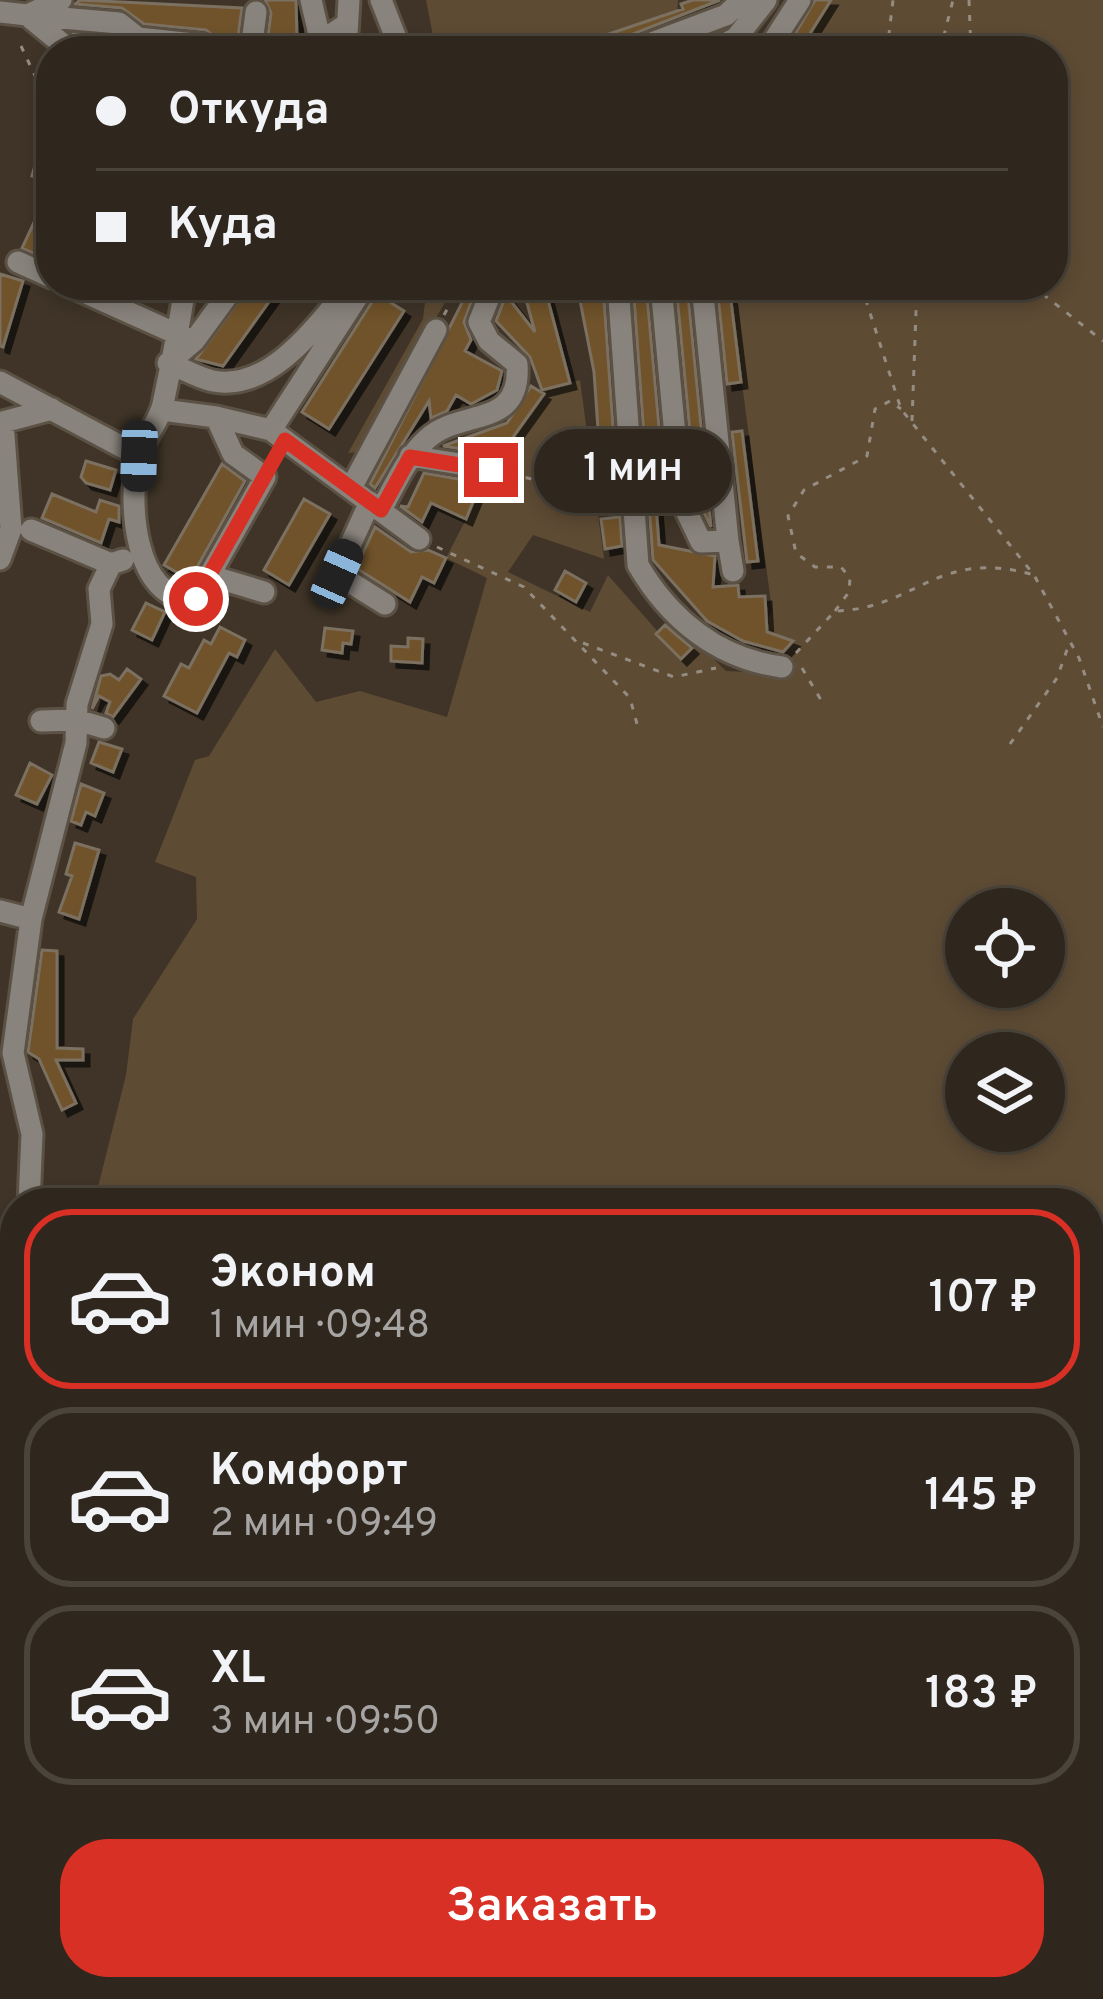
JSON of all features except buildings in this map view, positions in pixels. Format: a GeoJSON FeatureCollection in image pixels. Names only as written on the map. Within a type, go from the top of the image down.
{"type":"FeatureCollection","features":[{"type":"Feature","properties":{"kind":"street"},"geometry":{"type":"LineString","coordinates":[[27,14],[61,0]]}},
{"type":"Feature","properties":{"kind":"street"},"geometry":{"type":"LineString","coordinates":[[311,0],[313,36]]}},
{"type":"Feature","properties":{"kind":"street"},"geometry":{"type":"LineString","coordinates":[[347,36],[349,0]]}},
{"type":"Feature","properties":{"kind":"street"},"geometry":{"type":"LineString","coordinates":[[381,0],[395,36]]}},
{"type":"Feature","properties":{"kind":"street"},"geometry":{"type":"LineString","coordinates":[[670,36],[726,15],[742,0]]}},
{"type":"Feature","properties":{"kind":"street"},"geometry":{"type":"LineString","coordinates":[[738,36],[766,0]]}},
{"type":"Feature","properties":{"kind":"street"},"geometry":{"type":"LineString","coordinates":[[777,36],[800,0]]}},
{"type":"Feature","properties":{"kind":"street"},"geometry":{"type":"LineString","coordinates":[[0,11],[119,23],[135,36]]}},
{"type":"Feature","properties":{"kind":"street"},"geometry":{"type":"LineString","coordinates":[[252,36],[256,12]]}},
{"type":"Feature","properties":{"kind":"street"},"geometry":{"type":"LineString","coordinates":[[27,14],[53,36]]}},
{"type":"Feature","properties":{"kind":"street"},"geometry":{"type":"LineString","coordinates":[[328,36],[347,24]]}},
{"type":"Feature","properties":{"kind":"street"},"geometry":{"type":"LineString","coordinates":[[18,262],[36,270]]}},
{"type":"Feature","properties":{"kind":"street"},"geometry":{"type":"LineString","coordinates":[[103,300],[185,337]]}},
{"type":"Feature","properties":{"kind":"street"},"geometry":{"type":"LineString","coordinates":[[185,300],[185,337]]}},
{"type":"Feature","properties":{"kind":"street"},"geometry":{"type":"LineString","coordinates":[[221,300],[185,337],[168,363],[162,410],[139,456],[136,535],[141,555],[150,576],[186,600],[196,599],[211,576],[265,477],[278,435],[356,300]]}},
{"type":"Feature","properties":{"kind":"street"},"geometry":{"type":"LineString","coordinates":[[168,363],[214,381],[240,380],[271,368],[337,300]]}},
{"type":"Feature","properties":{"kind":"street"},"geometry":{"type":"LineString","coordinates":[[367,500],[430,434],[499,412],[518,383],[517,364],[489,340],[479,322],[488,300]]}},
{"type":"Feature","properties":{"kind":"street"},"geometry":{"type":"LineString","coordinates":[[619,300],[637,490],[632,522],[638,565],[656,596],[708,642],[744,662],[782,667]]}},
{"type":"Feature","properties":{"kind":"street"},"geometry":{"type":"LineString","coordinates":[[662,300],[681,500],[701,542],[728,541]]}},
{"type":"Feature","properties":{"kind":"street"},"geometry":{"type":"LineString","coordinates":[[704,300],[733,571]]}},
{"type":"Feature","properties":{"kind":"street"},"geometry":{"type":"LineString","coordinates":[[385,604],[337,574],[436,330]]}},
{"type":"Feature","properties":{"kind":"street"},"geometry":{"type":"LineString","coordinates":[[0,382],[139,456]]}},
{"type":"Feature","properties":{"kind":"street"},"geometry":{"type":"LineString","coordinates":[[0,559],[11,529],[3,422],[52,409]]}},
{"type":"Feature","properties":{"kind":"street"},"geometry":{"type":"LineString","coordinates":[[162,410],[216,417],[278,435],[419,539]]}},
{"type":"Feature","properties":{"kind":"street"},"geometry":{"type":"LineString","coordinates":[[216,417],[232,454],[265,477]]}},
{"type":"Feature","properties":{"kind":"street"},"geometry":{"type":"LineString","coordinates":[[410,457],[491,470]]}},
{"type":"Feature","properties":{"kind":"street"},"geometry":{"type":"LineString","coordinates":[[32,530],[111,564],[141,555]]}},
{"type":"Feature","properties":{"kind":"street"},"geometry":{"type":"LineString","coordinates":[[29,1188],[32,1134],[7,1052],[77,704],[102,624],[99,589],[111,564]]}},
{"type":"Feature","properties":{"kind":"street"},"geometry":{"type":"LineString","coordinates":[[211,576],[263,592]]}},
{"type":"Feature","properties":{"kind":"street"},"geometry":{"type":"LineString","coordinates":[[41,721],[77,720],[104,728]]}},
{"type":"Feature","properties":{"kind":"street"},"geometry":{"type":"LineString","coordinates":[[0,910],[31,919]]}},
{"type":"Feature","properties":{"kind":"path"},"geometry":{"type":"LineString","coordinates":[[889,36],[893,0]]}},
{"type":"Feature","properties":{"kind":"path"},"geometry":{"type":"LineString","coordinates":[[944,36],[953,0]]}},
{"type":"Feature","properties":{"kind":"path"},"geometry":{"type":"LineString","coordinates":[[969,0],[970,36]]}},
{"type":"Feature","properties":{"kind":"path"},"geometry":{"type":"LineString","coordinates":[[21,46],[36,78]]}},
{"type":"Feature","properties":{"kind":"path"},"geometry":{"type":"LineString","coordinates":[[436,330],[452,300]]}},
{"type":"Feature","properties":{"kind":"path"},"geometry":{"type":"LineString","coordinates":[[865,300],[901,409],[1034,574],[1079,658],[1103,727]]}},
{"type":"Feature","properties":{"kind":"path"},"geometry":{"type":"LineString","coordinates":[[911,423],[916,300]]}},
{"type":"Feature","properties":{"kind":"path"},"geometry":{"type":"LineString","coordinates":[[1050,300],[1103,341]]}},
{"type":"Feature","properties":{"kind":"path"},"geometry":{"type":"LineString","coordinates":[[782,667],[835,611],[849,592],[850,578],[841,567],[815,567],[796,553],[788,516],[805,490],[867,456],[875,409],[890,401],[901,409]]}},
{"type":"Feature","properties":{"kind":"path"},"geometry":{"type":"LineString","coordinates":[[491,470],[568,488],[637,490]]}},
{"type":"Feature","properties":{"kind":"path"},"geometry":{"type":"LineString","coordinates":[[419,539],[524,587],[568,636],[581,642],[674,677],[744,662]]}},
{"type":"Feature","properties":{"kind":"path"},"geometry":{"type":"LineString","coordinates":[[835,611],[860,610],[954,568],[997,564],[1034,574]]}},
{"type":"Feature","properties":{"kind":"path"},"geometry":{"type":"LineString","coordinates":[[581,642],[630,698],[637,724]]}},
{"type":"Feature","properties":{"kind":"path"},"geometry":{"type":"LineString","coordinates":[[1010,744],[1057,678],[1068,645]]}},
{"type":"Feature","properties":{"kind":"path"},"geometry":{"type":"LineString","coordinates":[[782,667],[801,667],[811,675],[824,705]]}},
{"type":"Feature","properties":{"kind":"shaded area"},"geometry":{"type":"Polygon","coordinates":[[[426,0],[678,0],[677,11],[603,36],[433,36],[426,0]]]}},
{"type":"Feature","properties":{"kind":"shaded area"},"geometry":{"type":"Polygon","coordinates":[[[826,0],[1103,0],[1103,1188],[98,1188],[126,1075],[133,1019],[197,919],[196,877],[155,862],[195,760],[209,756],[275,649],[316,702],[360,691],[447,717],[487,578],[446,558],[495,463],[431,456],[508,444],[546,390],[580,380],[604,559],[533,535],[508,572],[590,612],[608,575],[681,658],[697,643],[726,671],[768,673],[792,641],[762,630],[772,611],[731,300],[1068,300],[1068,36],[807,36],[826,0]]]}},
{"type":"Feature","properties":{"kind":"shaded area"},"geometry":{"type":"Polygon","coordinates":[[[425,300],[446,300],[359,452],[348,453],[423,319],[425,300]]]}},
{"type":"Feature","properties":{"kind":"route"},"geometry":{"type":"LineString","coordinates":[[196,599],[285,440],[381,510],[410,457],[491,470]]}}]}
